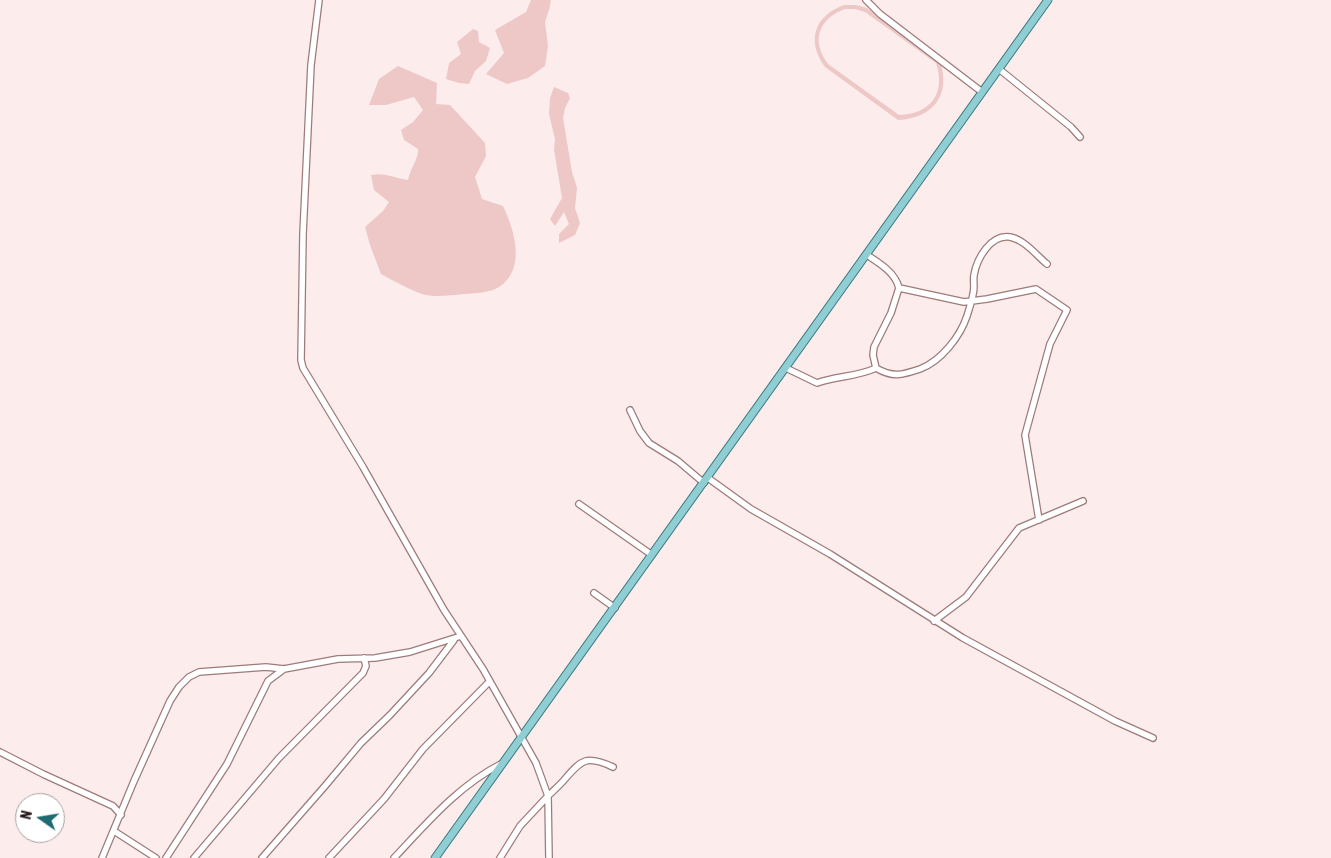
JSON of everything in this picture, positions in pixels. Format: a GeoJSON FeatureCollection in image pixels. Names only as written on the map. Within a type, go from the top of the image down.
{"type":"FeatureCollection","features":[{"type":"Feature","properties":{"kind":"main road"},"geometry":{"type":"LineString","coordinates":[[435,858],[1048,0]]}},
{"type":"Feature","properties":{"kind":"street"},"geometry":{"type":"LineString","coordinates":[[319,0],[312,52],[303,225],[301,360],[303,368],[363,467],[444,610],[490,682],[539,769],[548,796],[549,858]]}},
{"type":"Feature","properties":{"kind":"street"},"geometry":{"type":"LineString","coordinates":[[866,0],[880,14],[982,92]]}},
{"type":"Feature","properties":{"kind":"street"},"geometry":{"type":"LineString","coordinates":[[998,69],[1071,127],[1080,137]]}},
{"type":"Feature","properties":{"kind":"street"},"geometry":{"type":"LineString","coordinates":[[786,368],[817,383],[836,377],[858,375],[876,368],[895,375],[928,366],[956,337],[967,316],[974,291],[974,275],[980,259],[985,250],[996,239],[1009,237],[1016,239],[1026,244],[1047,264]]}},
{"type":"Feature","properties":{"kind":"street"},"geometry":{"type":"LineString","coordinates":[[866,254],[887,269],[897,282],[899,288],[891,312],[874,347],[873,355],[876,368]]}},
{"type":"Feature","properties":{"kind":"street"},"geometry":{"type":"LineString","coordinates":[[899,288],[944,299],[971,301],[1036,289],[1067,310],[1050,344],[1025,435],[1039,520]]}},
{"type":"Feature","properties":{"kind":"street"},"geometry":{"type":"LineString","coordinates":[[630,410],[640,431],[649,443],[751,509],[793,532],[962,638],[1115,721],[1153,738]]}},
{"type":"Feature","properties":{"kind":"street"},"geometry":{"type":"LineString","coordinates":[[934,620],[966,597],[1019,528],[1083,502]]}},
{"type":"Feature","properties":{"kind":"street"},"geometry":{"type":"LineString","coordinates":[[579,504],[652,555]]}},
{"type":"Feature","properties":{"kind":"street"},"geometry":{"type":"LineString","coordinates":[[594,593],[614,608]]}},
{"type":"Feature","properties":{"kind":"street"},"geometry":{"type":"LineString","coordinates":[[268,681],[284,669],[338,659],[376,658],[410,652],[454,640],[461,636]]}},
{"type":"Feature","properties":{"kind":"street"},"geometry":{"type":"LineString","coordinates":[[262,858],[361,743],[429,673],[454,640]]}},
{"type":"Feature","properties":{"kind":"street"},"geometry":{"type":"LineString","coordinates":[[194,858],[280,758],[363,673],[366,666],[364,658]]}},
{"type":"Feature","properties":{"kind":"street"},"geometry":{"type":"LineString","coordinates":[[102,858],[170,701],[189,676],[199,672],[266,667],[284,669]]}},
{"type":"Feature","properties":{"kind":"street"},"geometry":{"type":"LineString","coordinates":[[166,858],[227,764],[268,681],[269,674],[266,667]]}},
{"type":"Feature","properties":{"kind":"street"},"geometry":{"type":"LineString","coordinates":[[329,858],[384,799],[424,750],[490,682]]}},
{"type":"Feature","properties":{"kind":"street"},"geometry":{"type":"LineString","coordinates":[[0,752],[113,806],[121,815]]}},
{"type":"Feature","properties":{"kind":"street"},"geometry":{"type":"LineString","coordinates":[[500,858],[516,831],[576,765],[589,760],[613,767]]}},
{"type":"Feature","properties":{"kind":"street"},"geometry":{"type":"LineString","coordinates":[[394,858],[447,803],[491,769],[503,763]]}},
{"type":"Feature","properties":{"kind":"street"},"geometry":{"type":"LineString","coordinates":[[113,806],[125,804]]}},
{"type":"Feature","properties":{"kind":"street"},"geometry":{"type":"LineString","coordinates":[[114,831],[156,858]]}},
{"type":"Feature","properties":{"kind":"shaded area"},"geometry":{"type":"Polygon","coordinates":[[[531,0],[551,0],[545,22],[548,46],[545,66],[528,78],[507,84],[486,74],[504,53],[495,30],[526,12],[531,0]]]}},
{"type":"Feature","properties":{"kind":"shaded area"},"geometry":{"type":"Polygon","coordinates":[[[844,5],[856,5],[867,8],[940,60],[943,84],[937,102],[921,115],[898,120],[825,67],[816,48],[816,30],[826,16],[844,5]],[[845,9],[836,13],[823,25],[819,39],[820,47],[828,64],[899,115],[920,111],[933,100],[937,92],[939,74],[936,63],[865,12],[845,9]]]}},
{"type":"Feature","properties":{"kind":"shaded area"},"geometry":{"type":"Polygon","coordinates":[[[473,29],[478,31],[479,42],[490,48],[486,61],[475,71],[469,84],[446,79],[449,63],[461,54],[457,42],[473,29]]]}},
{"type":"Feature","properties":{"kind":"shaded area"},"geometry":{"type":"Polygon","coordinates":[[[398,66],[437,83],[436,104],[450,105],[485,143],[486,156],[475,177],[482,199],[503,206],[511,226],[516,248],[513,270],[508,279],[495,289],[478,293],[432,296],[412,290],[381,274],[365,227],[383,211],[389,202],[374,190],[371,175],[385,175],[408,180],[418,149],[404,140],[401,130],[413,122],[423,110],[414,97],[386,105],[369,105],[379,79],[398,66]]]}},
{"type":"Feature","properties":{"kind":"shaded area"},"geometry":{"type":"Polygon","coordinates":[[[554,87],[568,93],[570,98],[563,118],[572,172],[577,188],[575,208],[580,223],[575,235],[559,243],[559,234],[569,224],[564,212],[555,226],[550,219],[562,198],[554,150],[555,139],[549,114],[550,98],[554,87]]]}}]}
